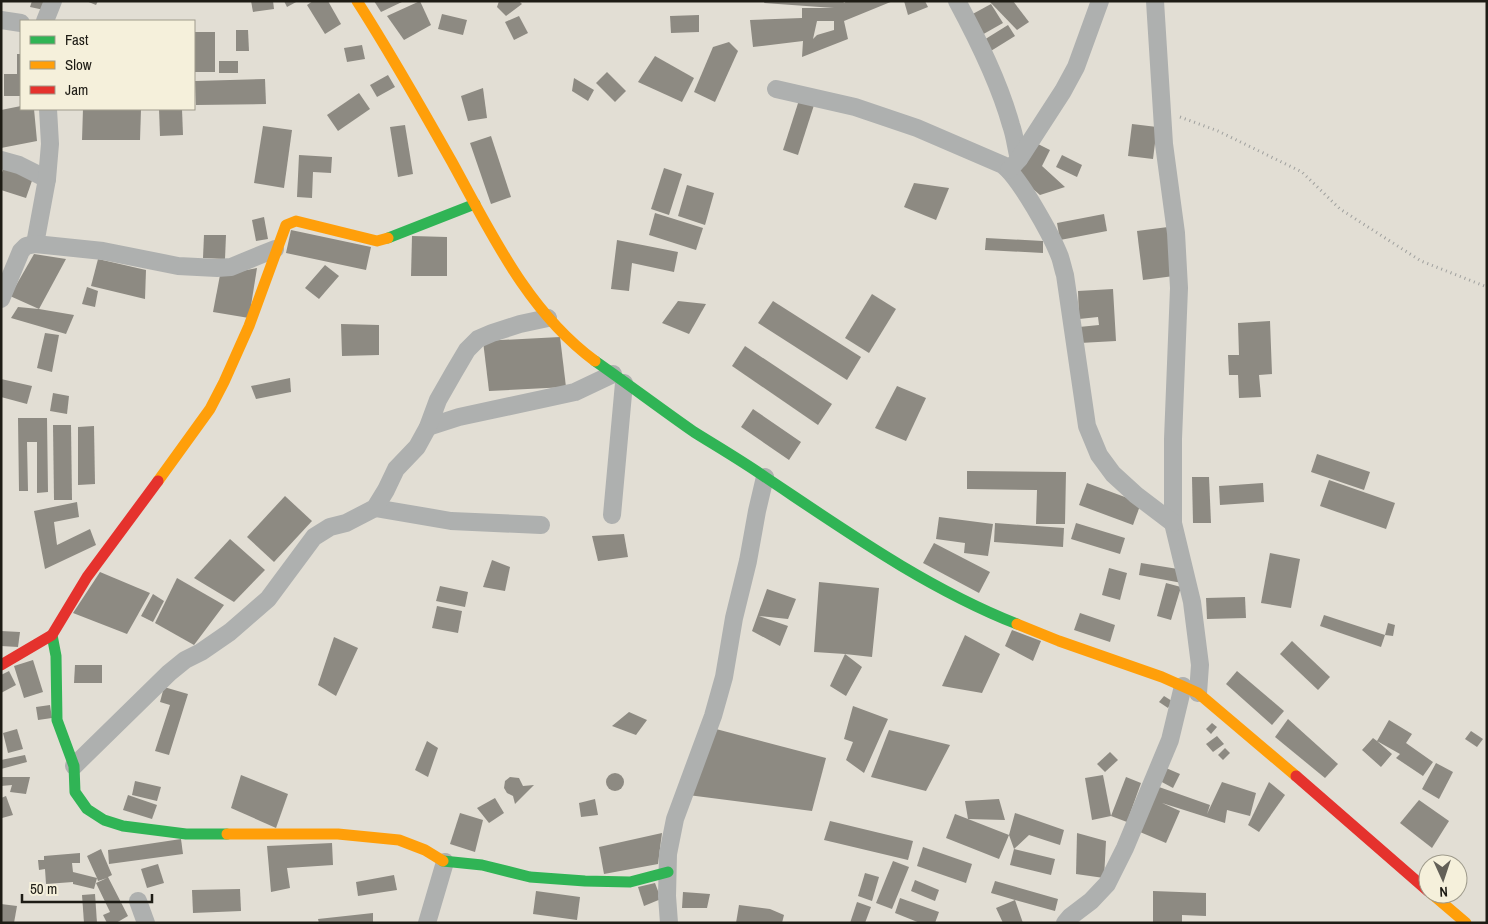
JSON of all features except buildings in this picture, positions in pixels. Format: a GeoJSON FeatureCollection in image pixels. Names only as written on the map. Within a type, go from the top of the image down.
{"type":"FeatureCollection","features":[{"type":"Feature","properties":{"kind":"street"},"geometry":{"type":"LineString","coordinates":[[45,20],[53,1]]}},
{"type":"Feature","properties":{"kind":"street"},"geometry":{"type":"LineString","coordinates":[[357,1],[400,68],[475,204],[526,289],[548,318],[586,354],[693,431],[765,477],[815,512],[935,586],[996,616],[1059,641],[1162,676],[1190,690],[1329,803],[1418,882]]}},
{"type":"Feature","properties":{"kind":"street"},"geometry":{"type":"LineString","coordinates":[[957,1],[1003,100],[1012,126],[1014,164],[1026,193],[1060,257],[1065,275],[1087,426],[1099,455],[1113,474],[1136,495],[1173,523]]}},
{"type":"Feature","properties":{"kind":"street"},"geometry":{"type":"LineString","coordinates":[[1014,164],[1076,67],[1100,1]]}},
{"type":"Feature","properties":{"kind":"street"},"geometry":{"type":"LineString","coordinates":[[1065,923],[1091,901],[1107,884],[1170,740],[1200,665],[1192,602],[1173,523],[1173,439],[1179,288],[1176,233],[1164,144],[1156,1]]}},
{"type":"Feature","properties":{"kind":"street"},"geometry":{"type":"LineString","coordinates":[[1,20],[20,23]]}},
{"type":"Feature","properties":{"kind":"street"},"geometry":{"type":"LineString","coordinates":[[776,89],[855,107],[917,128],[1003,165],[1014,164]]}},
{"type":"Feature","properties":{"kind":"street"},"geometry":{"type":"LineString","coordinates":[[34,244],[47,179],[50,144],[48,110]]}},
{"type":"Feature","properties":{"kind":"street"},"geometry":{"type":"LineString","coordinates":[[1,160],[47,179]]}},
{"type":"Feature","properties":{"kind":"street"},"geometry":{"type":"LineString","coordinates":[[1,665],[52,635],[87,577],[210,409],[226,380],[255,312],[275,249],[286,226],[296,222],[376,241],[389,238],[475,204]]}},
{"type":"Feature","properties":{"kind":"street"},"geometry":{"type":"LineString","coordinates":[[1,300],[21,252],[26,246],[34,244],[103,251],[178,266],[217,268],[231,267],[275,249]]}},
{"type":"Feature","properties":{"kind":"street"},"geometry":{"type":"LineString","coordinates":[[74,766],[169,673],[185,660],[201,652],[230,632],[268,600],[314,537],[330,527],[346,523],[375,508],[396,469],[417,447],[428,427],[438,400],[467,350],[478,339],[520,324],[548,318]]}},
{"type":"Feature","properties":{"kind":"street"},"geometry":{"type":"LineString","coordinates":[[428,427],[459,417],[575,392],[618,378]]}},
{"type":"Feature","properties":{"kind":"street"},"geometry":{"type":"LineString","coordinates":[[612,515],[618,378]]}},
{"type":"Feature","properties":{"kind":"street"},"geometry":{"type":"LineString","coordinates":[[669,923],[668,854],[675,819],[713,716],[724,677],[734,618],[765,477]]}},
{"type":"Feature","properties":{"kind":"street"},"geometry":{"type":"LineString","coordinates":[[375,508],[450,521],[541,525]]}},
{"type":"Feature","properties":{"kind":"street"},"geometry":{"type":"LineString","coordinates":[[52,635],[56,656],[57,720],[74,766],[75,792],[87,810],[104,820],[123,826],[186,834],[338,834],[399,840],[425,850],[445,862],[482,864],[530,877],[630,882],[668,872]]}},
{"type":"Feature","properties":{"kind":"street"},"geometry":{"type":"LineString","coordinates":[[426,922],[445,862]]}},
{"type":"Feature","properties":{"kind":"street"},"geometry":{"type":"LineString","coordinates":[[138,901],[146,923]]}},
{"type":"Feature","properties":{"kind":"street"},"geometry":{"type":"LineString","coordinates":[[1444,904],[1466,923]]}},
{"type":"Feature","properties":{"kind":"path"},"geometry":{"type":"LineString","coordinates":[[1162,110],[1218,131],[1302,172],[1340,209],[1421,261],[1487,286]]}},
{"type":"Feature","properties":{"kind":"traffic: fast"},"geometry":{"type":"LineString","coordinates":[[388,238],[475,204]]}},
{"type":"Feature","properties":{"kind":"traffic: fast"},"geometry":{"type":"LineString","coordinates":[[595,361],[694,432],[748,465],[887,557],[983,610],[1017,624]]}},
{"type":"Feature","properties":{"kind":"traffic: fast"},"geometry":{"type":"LineString","coordinates":[[52,635],[56,656],[57,720],[74,766],[75,792],[87,809],[104,820],[123,826],[186,834],[227,834]]}},
{"type":"Feature","properties":{"kind":"traffic: fast"},"geometry":{"type":"LineString","coordinates":[[443,861],[482,865],[530,877],[585,881],[630,882],[668,872]]}},
{"type":"Feature","properties":{"kind":"traffic: slow"},"geometry":{"type":"LineString","coordinates":[[357,1],[406,81],[513,270],[550,319],[571,341],[595,361]]}},
{"type":"Feature","properties":{"kind":"traffic: slow"},"geometry":{"type":"LineString","coordinates":[[158,481],[210,409],[224,382],[249,326],[286,225],[296,221],[377,241],[388,238]]}},
{"type":"Feature","properties":{"kind":"traffic: slow"},"geometry":{"type":"LineString","coordinates":[[1017,624],[1059,641],[1162,677],[1198,693],[1296,776]]}},
{"type":"Feature","properties":{"kind":"traffic: slow"},"geometry":{"type":"LineString","coordinates":[[227,834],[338,834],[399,840],[425,850],[443,861]]}},
{"type":"Feature","properties":{"kind":"traffic: slow"},"geometry":{"type":"LineString","coordinates":[[1444,904],[1466,923]]}},
{"type":"Feature","properties":{"kind":"traffic: jam"},"geometry":{"type":"LineString","coordinates":[[1,665],[52,635],[87,577],[158,481]]}},
{"type":"Feature","properties":{"kind":"traffic: jam"},"geometry":{"type":"LineString","coordinates":[[1296,776],[1418,882]]}}]}
